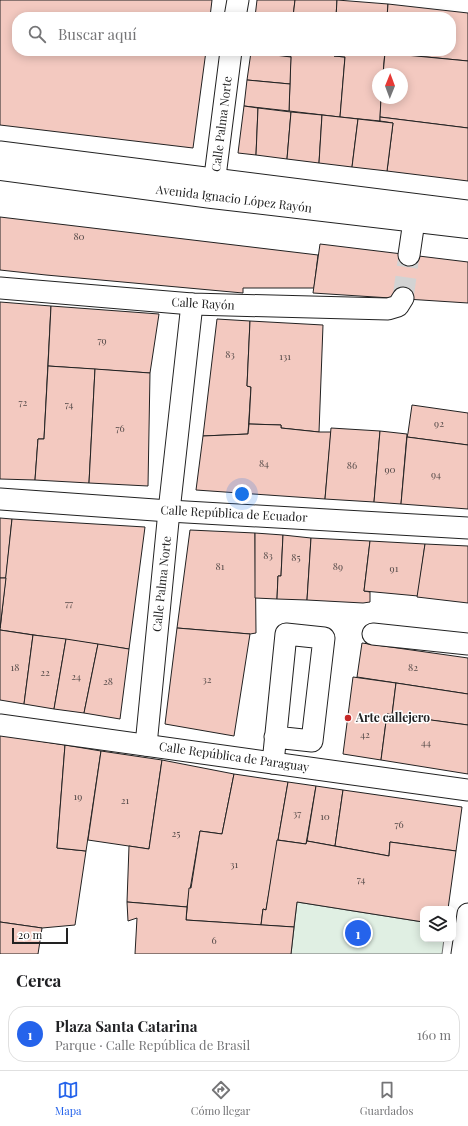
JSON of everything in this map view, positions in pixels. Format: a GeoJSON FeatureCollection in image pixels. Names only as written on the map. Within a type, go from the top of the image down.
{"type":"FeatureCollection","features":[{"type":"Feature","properties":{"kind":"main road","name":"Avenida Ignacio López Rayón"},"geometry":{"type":"LineString","coordinates":[[0,169],[214,188],[414,221],[468,227]]}},
{"type":"Feature","properties":{"kind":"street"},"geometry":{"type":"LineString","coordinates":[[236,12],[238,0]]}},
{"type":"Feature","properties":{"kind":"street","name":"Calle Palma Norte"},"geometry":{"type":"LineString","coordinates":[[214,188],[230,56]]}},
{"type":"Feature","properties":{"kind":"street"},"geometry":{"type":"LineString","coordinates":[[0,152],[214,188],[468,211]]}},
{"type":"Feature","properties":{"kind":"street"},"geometry":{"type":"LineString","coordinates":[[409,254],[414,221]]}},
{"type":"Feature","properties":{"kind":"street","name":"Calle Rayón"},"geometry":{"type":"LineString","coordinates":[[0,288],[192,304],[388,309],[398,306],[403,298]]}},
{"type":"Feature","properties":{"kind":"street","name":"Calle Palma Norte"},"geometry":{"type":"LineString","coordinates":[[146,745],[169,511],[192,304]]}},
{"type":"Feature","properties":{"kind":"street","name":"Calle República de Ecuador"},"geometry":{"type":"LineString","coordinates":[[0,499],[169,511],[468,528]]}},
{"type":"Feature","properties":{"kind":"street"},"geometry":{"type":"LineString","coordinates":[[273,763],[275,737],[286,634],[324,638],[312,741],[275,737]]}},
{"type":"Feature","properties":{"kind":"street"},"geometry":{"type":"LineString","coordinates":[[373,634],[468,644]]}},
{"type":"Feature","properties":{"kind":"street","name":"Calle República de Paraguay"},"geometry":{"type":"LineString","coordinates":[[0,725],[468,790]]}},
{"type":"Feature","properties":{"kind":"street"},"geometry":{"type":"LineString","coordinates":[[462,954],[468,914]]}},
{"type":"Feature","properties":{"kind":"green space"},"geometry":{"type":"Polygon","coordinates":[[[297,902],[420,922],[420,942],[444,942],[442,954],[291,954],[297,902]]]}},
{"type":"Feature","properties":{"kind":"building"},"geometry":{"type":"Polygon","coordinates":[[[0,0],[212,0],[211,12],[12,12],[12,56],[205,56],[193,148],[0,125],[0,0]]]}},
{"type":"Feature","properties":{"kind":"building"},"geometry":{"type":"Polygon","coordinates":[[[257,0],[295,0],[294,12],[256,12],[257,0]]]}},
{"type":"Feature","properties":{"kind":"building"},"geometry":{"type":"Polygon","coordinates":[[[295,0],[337,0],[336,12],[294,12],[295,0]]]}},
{"type":"Feature","properties":{"kind":"building"},"geometry":{"type":"Polygon","coordinates":[[[337,0],[388,4],[387,12],[336,12],[337,0]]]}},
{"type":"Feature","properties":{"kind":"building"},"geometry":{"type":"Polygon","coordinates":[[[388,4],[468,13],[468,61],[416,56],[456,56],[456,12],[387,12],[388,4]]]}},
{"type":"Feature","properties":{"kind":"building"},"geometry":{"type":"Polygon","coordinates":[[[250,56],[291,57],[290,84],[247,80],[250,56]]]}},
{"type":"Feature","properties":{"kind":"building"},"geometry":{"type":"Polygon","coordinates":[[[291,56],[345,57],[340,117],[289,111],[291,56]]]}},
{"type":"Feature","properties":{"kind":"building"},"geometry":{"type":"Polygon","coordinates":[[[334,56],[385,56],[384,68],[372,68],[372,104],[381,104],[380,121],[340,117],[345,57],[334,56]]]}},
{"type":"Feature","properties":{"kind":"building"},"geometry":{"type":"Polygon","coordinates":[[[385,56],[416,56],[468,61],[468,128],[380,117],[381,104],[408,104],[408,68],[384,68],[385,56]]]}},
{"type":"Feature","properties":{"kind":"building"},"geometry":{"type":"Polygon","coordinates":[[[247,80],[290,84],[289,111],[244,106],[247,80]]]}},
{"type":"Feature","properties":{"kind":"building"},"geometry":{"type":"Polygon","coordinates":[[[244,106],[258,108],[256,155],[238,153],[244,106]]]}},
{"type":"Feature","properties":{"kind":"building"},"geometry":{"type":"Polygon","coordinates":[[[258,108],[291,112],[287,159],[256,155],[258,108]]]}},
{"type":"Feature","properties":{"kind":"building"},"geometry":{"type":"Polygon","coordinates":[[[291,112],[322,115],[319,163],[287,159],[291,112]]]}},
{"type":"Feature","properties":{"kind":"building"},"geometry":{"type":"Polygon","coordinates":[[[322,115],[358,119],[352,167],[319,163],[322,115]]]}},
{"type":"Feature","properties":{"kind":"building"},"geometry":{"type":"Polygon","coordinates":[[[380,117],[468,128],[468,181],[387,171],[393,123],[380,121],[380,117]]]}},
{"type":"Feature","properties":{"kind":"building"},"geometry":{"type":"Polygon","coordinates":[[[358,119],[393,123],[387,171],[352,167],[358,119]]]}},
{"type":"Feature","properties":{"kind":"building"},"geometry":{"type":"Polygon","coordinates":[[[0,217],[318,255],[314,288],[243,288],[243,293],[0,270],[0,217]]]}},
{"type":"Feature","properties":{"kind":"building"},"geometry":{"type":"Polygon","coordinates":[[[320,244],[468,262],[468,303],[313,293],[320,244]]]}},
{"type":"Feature","properties":{"kind":"building"},"geometry":{"type":"Polygon","coordinates":[[[0,302],[51,306],[44,439],[38,439],[35,480],[0,479],[0,302]]]}},
{"type":"Feature","properties":{"kind":"building"},"geometry":{"type":"Polygon","coordinates":[[[51,306],[159,314],[150,373],[48,366],[51,306]]]}},
{"type":"Feature","properties":{"kind":"building"},"geometry":{"type":"Polygon","coordinates":[[[217,319],[250,321],[247,386],[251,387],[248,434],[203,436],[217,319]]]}},
{"type":"Feature","properties":{"kind":"building"},"geometry":{"type":"Polygon","coordinates":[[[250,321],[323,325],[319,432],[281,428],[281,425],[249,424],[251,387],[247,386],[250,321]]]}},
{"type":"Feature","properties":{"kind":"building"},"geometry":{"type":"Polygon","coordinates":[[[48,366],[95,369],[89,483],[35,480],[38,439],[44,439],[48,366]]]}},
{"type":"Feature","properties":{"kind":"building"},"geometry":{"type":"Polygon","coordinates":[[[95,369],[150,373],[148,486],[89,483],[95,369]]]}},
{"type":"Feature","properties":{"kind":"building"},"geometry":{"type":"Polygon","coordinates":[[[412,405],[468,413],[468,445],[407,437],[412,405]]]}},
{"type":"Feature","properties":{"kind":"building"},"geometry":{"type":"Polygon","coordinates":[[[249,424],[281,425],[281,428],[331,432],[325,499],[196,490],[203,436],[248,434],[249,424]]]}},
{"type":"Feature","properties":{"kind":"building"},"geometry":{"type":"Polygon","coordinates":[[[331,428],[380,431],[374,502],[325,499],[331,428]]]}},
{"type":"Feature","properties":{"kind":"building"},"geometry":{"type":"Polygon","coordinates":[[[380,431],[407,434],[401,504],[374,502],[380,431]]]}},
{"type":"Feature","properties":{"kind":"building"},"geometry":{"type":"Polygon","coordinates":[[[407,437],[468,445],[468,509],[401,504],[407,437]]]}},
{"type":"Feature","properties":{"kind":"building"},"geometry":{"type":"Polygon","coordinates":[[[0,518],[12,519],[6,578],[0,578],[0,518]]]}},
{"type":"Feature","properties":{"kind":"building"},"geometry":{"type":"Polygon","coordinates":[[[12,519],[145,527],[129,649],[0,630],[12,519]]]}},
{"type":"Feature","properties":{"kind":"building"},"geometry":{"type":"Polygon","coordinates":[[[190,530],[255,533],[256,633],[250,634],[177,628],[190,530]]]}},
{"type":"Feature","properties":{"kind":"building"},"geometry":{"type":"Polygon","coordinates":[[[255,533],[283,535],[281,576],[278,576],[277,599],[255,598],[255,533]]]}},
{"type":"Feature","properties":{"kind":"building"},"geometry":{"type":"Polygon","coordinates":[[[283,535],[311,538],[307,600],[277,599],[278,576],[281,576],[283,535]]]}},
{"type":"Feature","properties":{"kind":"building"},"geometry":{"type":"Polygon","coordinates":[[[311,538],[370,541],[364,591],[370,592],[370,602],[363,603],[307,600],[311,538]]]}},
{"type":"Feature","properties":{"kind":"building"},"geometry":{"type":"Polygon","coordinates":[[[370,541],[425,544],[418,596],[364,591],[370,541]]]}},
{"type":"Feature","properties":{"kind":"building"},"geometry":{"type":"Polygon","coordinates":[[[425,544],[468,546],[468,603],[417,597],[425,544]]]}},
{"type":"Feature","properties":{"kind":"building"},"geometry":{"type":"Polygon","coordinates":[[[0,578],[6,578],[0,628],[0,578]]]}},
{"type":"Feature","properties":{"kind":"building"},"geometry":{"type":"Polygon","coordinates":[[[177,628],[250,634],[234,736],[165,724],[177,628]]]}},
{"type":"Feature","properties":{"kind":"building"},"geometry":{"type":"Polygon","coordinates":[[[0,630],[33,635],[24,704],[0,700],[0,630]]]}},
{"type":"Feature","properties":{"kind":"building"},"geometry":{"type":"Polygon","coordinates":[[[33,635],[66,639],[54,709],[24,704],[33,635]]]}},
{"type":"Feature","properties":{"kind":"building"},"geometry":{"type":"Polygon","coordinates":[[[66,639],[98,644],[84,713],[54,709],[66,639]]]}},
{"type":"Feature","properties":{"kind":"building"},"geometry":{"type":"Polygon","coordinates":[[[362,643],[468,658],[468,694],[357,677],[362,643]]]}},
{"type":"Feature","properties":{"kind":"building"},"geometry":{"type":"Polygon","coordinates":[[[98,644],[129,649],[120,719],[84,713],[98,644]]]}},
{"type":"Feature","properties":{"kind":"building"},"geometry":{"type":"Polygon","coordinates":[[[353,677],[396,683],[392,715],[387,714],[381,760],[343,754],[353,677]]]}},
{"type":"Feature","properties":{"kind":"building"},"geometry":{"type":"Polygon","coordinates":[[[396,683],[468,694],[468,725],[392,715],[396,683]]]}},
{"type":"Feature","properties":{"kind":"building"},"geometry":{"type":"Polygon","coordinates":[[[387,714],[468,725],[468,774],[381,760],[387,714]]]}},
{"type":"Feature","properties":{"kind":"building"},"geometry":{"type":"Polygon","coordinates":[[[0,735],[65,745],[57,848],[86,851],[75,925],[42,928],[0,922],[0,735]]]}},
{"type":"Feature","properties":{"kind":"building"},"geometry":{"type":"Polygon","coordinates":[[[65,745],[101,751],[86,851],[57,848],[65,745]]]}},
{"type":"Feature","properties":{"kind":"building"},"geometry":{"type":"Polygon","coordinates":[[[101,751],[162,760],[149,849],[88,840],[101,751]]]}},
{"type":"Feature","properties":{"kind":"building"},"geometry":{"type":"Polygon","coordinates":[[[162,760],[234,774],[222,834],[200,831],[187,907],[127,902],[129,846],[149,849],[162,760]]]}},
{"type":"Feature","properties":{"kind":"building"},"geometry":{"type":"Polygon","coordinates":[[[234,774],[288,782],[266,910],[263,909],[261,925],[186,920],[189,888],[191,888],[200,831],[222,834],[234,774]]]}},
{"type":"Feature","properties":{"kind":"building"},"geometry":{"type":"Polygon","coordinates":[[[288,782],[316,786],[306,844],[278,840],[288,782]]]}},
{"type":"Feature","properties":{"kind":"building"},"geometry":{"type":"Polygon","coordinates":[[[316,786],[343,790],[335,846],[307,841],[316,786]]]}},
{"type":"Feature","properties":{"kind":"building"},"geometry":{"type":"Polygon","coordinates":[[[343,790],[462,807],[456,851],[390,842],[389,856],[335,846],[343,790]]]}},
{"type":"Feature","properties":{"kind":"building"},"geometry":{"type":"Polygon","coordinates":[[[277,840],[306,844],[307,841],[389,856],[390,842],[456,851],[448,906],[420,906],[420,922],[297,902],[294,927],[261,925],[263,909],[266,910],[277,840]]]}},
{"type":"Feature","properties":{"kind":"building"},"geometry":{"type":"Polygon","coordinates":[[[127,902],[187,907],[186,920],[294,927],[291,954],[135,954],[137,918],[128,921],[127,902]]]}},
{"type":"Feature","properties":{"kind":"building"},"geometry":{"type":"Polygon","coordinates":[[[0,922],[42,928],[38,954],[0,954],[0,922]]]}},
{"type":"Feature","properties":{"kind":"tunnel"},"geometry":{"type":"LineString","coordinates":[[403,298],[409,255]]}},
{"type":"Feature","properties":{"kind":"place","name":"Arte callejero"},"geometry":{"type":"Point","coordinates":[348,718]}},
{"type":"Feature","properties":{"kind":"place","name":"Plaza Santa Catarina"},"geometry":{"type":"Point","coordinates":[358,933]}}]}
